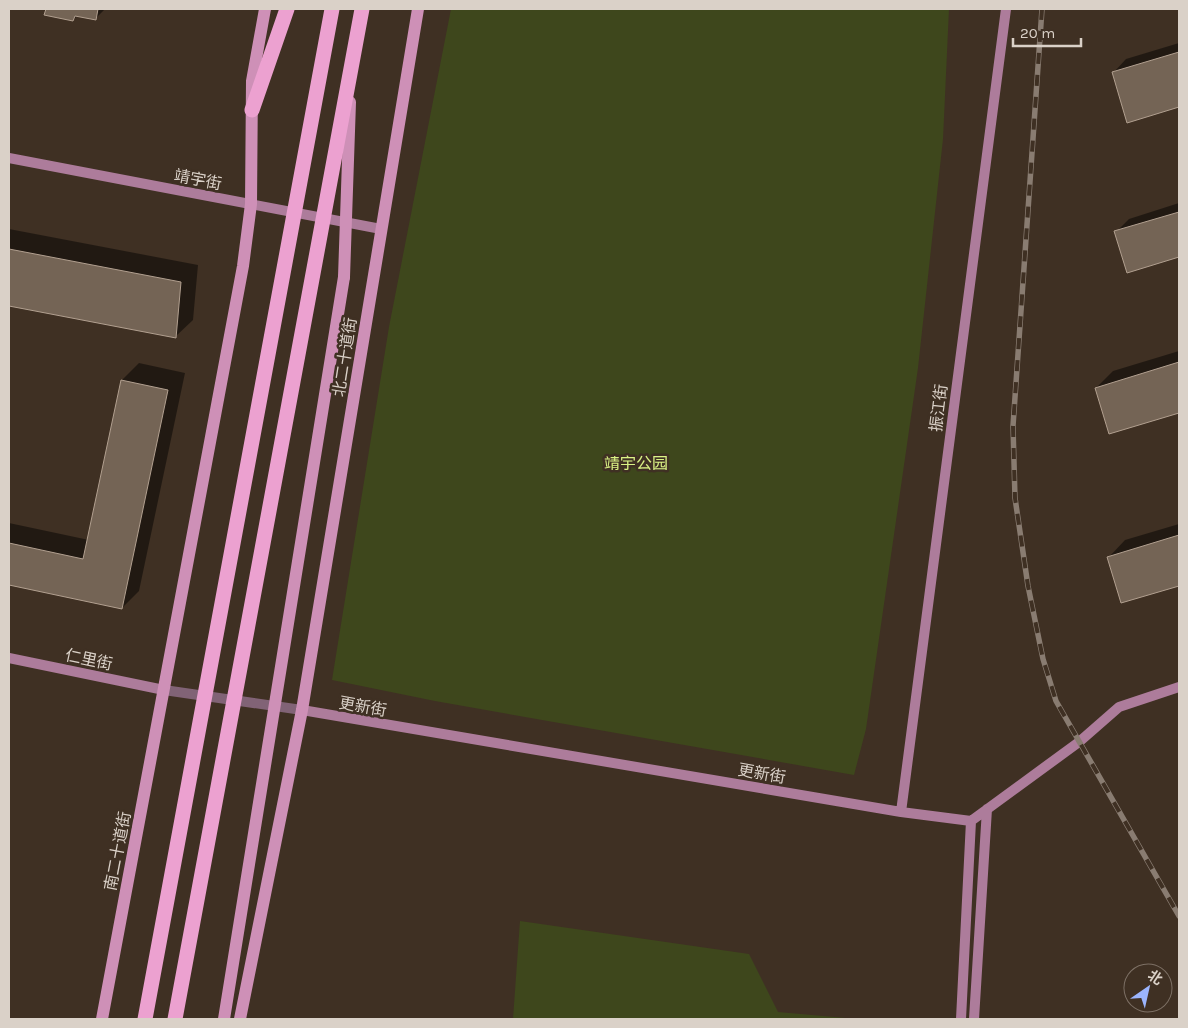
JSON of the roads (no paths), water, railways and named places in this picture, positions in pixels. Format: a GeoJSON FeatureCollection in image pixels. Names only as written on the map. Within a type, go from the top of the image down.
{"type":"FeatureCollection","features":[{"type":"Feature","properties":{"kind":"highway"},"geometry":{"type":"LineString","coordinates":[[252,110],[287,9]]}},
{"type":"Feature","properties":{"kind":"highway"},"geometry":{"type":"LineString","coordinates":[[145,1019],[332,9]]}},
{"type":"Feature","properties":{"kind":"highway"},"geometry":{"type":"LineString","coordinates":[[175,1019],[362,9]]}},
{"type":"Feature","properties":{"kind":"main road"},"geometry":{"type":"LineString","coordinates":[[164,690],[243,266],[251,204],[252,82],[265,9]]}},
{"type":"Feature","properties":{"kind":"main road","name":"北二十道街"},"geometry":{"type":"LineString","coordinates":[[302,710],[418,9]]}},
{"type":"Feature","properties":{"kind":"main road"},"geometry":{"type":"LineString","coordinates":[[224,1019],[344,277],[351,61]]}},
{"type":"Feature","properties":{"kind":"main road","name":"南二十道街"},"geometry":{"type":"LineString","coordinates":[[102,1019],[164,690]]}},
{"type":"Feature","properties":{"kind":"main road"},"geometry":{"type":"LineString","coordinates":[[240,1019],[302,710]]}},
{"type":"Feature","properties":{"kind":"street","name":"振江街"},"geometry":{"type":"LineString","coordinates":[[901,812],[1006,9]]}},
{"type":"Feature","properties":{"kind":"street","name":"靖宇街"},"geometry":{"type":"LineString","coordinates":[[9,158],[381,229]]}},
{"type":"Feature","properties":{"kind":"street","name":"仁里街"},"geometry":{"type":"LineString","coordinates":[[9,658],[164,690]]}},
{"type":"Feature","properties":{"kind":"street"},"geometry":{"type":"LineString","coordinates":[[961,1019],[971,822],[1079,742],[1119,708],[1179,687]]}},
{"type":"Feature","properties":{"kind":"street"},"geometry":{"type":"LineString","coordinates":[[164,690],[302,710]]}},
{"type":"Feature","properties":{"kind":"street","name":"更新街"},"geometry":{"type":"LineString","coordinates":[[302,710],[901,812],[971,822]]}},
{"type":"Feature","properties":{"kind":"street"},"geometry":{"type":"LineString","coordinates":[[974,1019],[987,809]]}},
{"type":"Feature","properties":{"kind":"railway"},"geometry":{"type":"LineString","coordinates":[[1042,9],[1013,426],[1015,498],[1028,586],[1043,659],[1056,701],[1179,916]]}},
{"type":"Feature","properties":{"kind":"park label","name":"靖宇公园"},"geometry":{"type":"Point","coordinates":[636,463]}}]}
